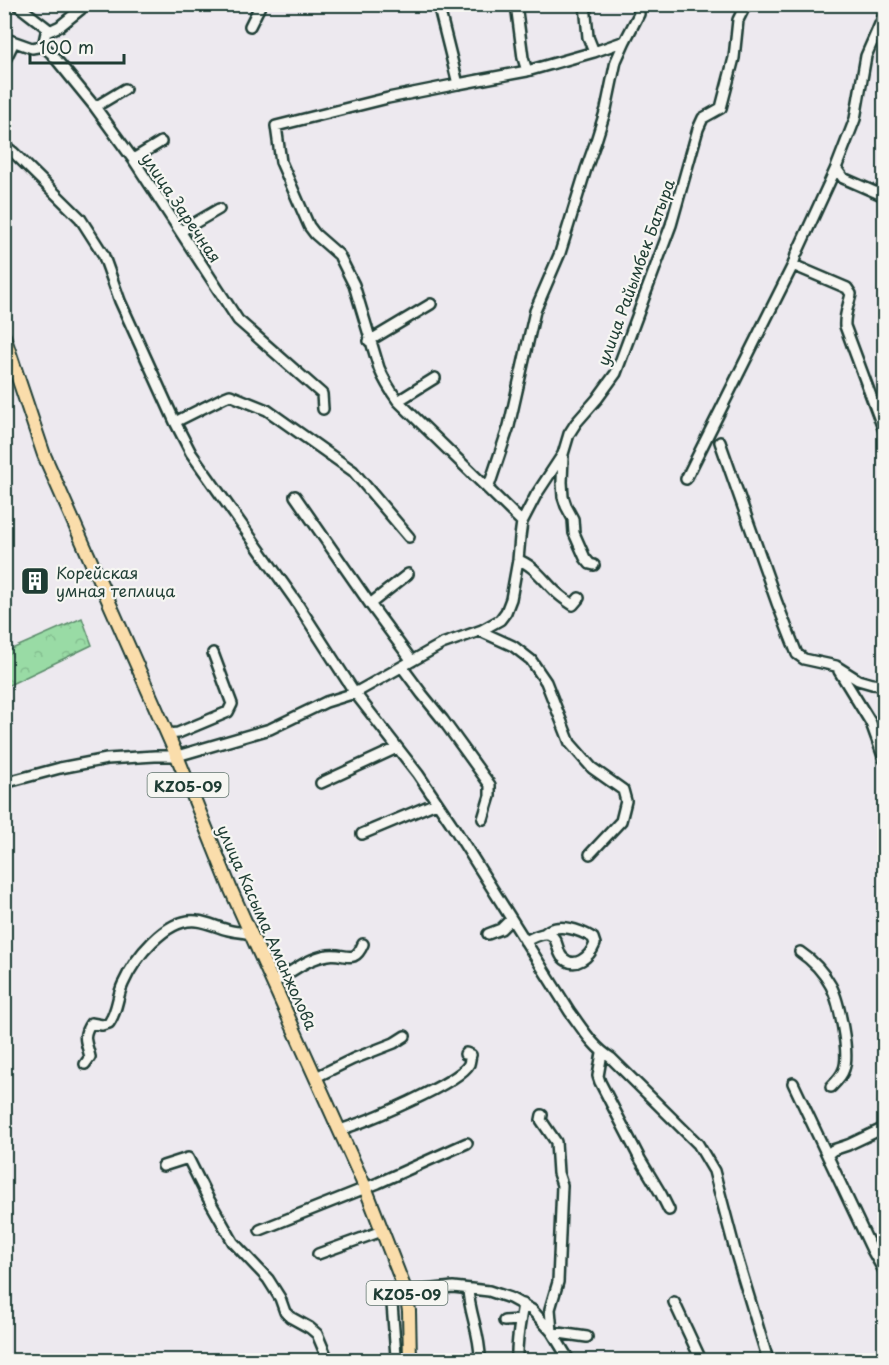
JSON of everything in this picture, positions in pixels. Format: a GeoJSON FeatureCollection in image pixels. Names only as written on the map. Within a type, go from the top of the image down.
{"type":"FeatureCollection","features":[{"type":"Feature","properties":{"kind":"main road","name":"улица Касыма Аманжолова"},"geometry":{"type":"LineString","coordinates":[[4,336],[44,455],[177,756],[231,890],[365,1187],[382,1230]]}},
{"type":"Feature","properties":{"kind":"main road","name":"KZ05-09"},"geometry":{"type":"LineString","coordinates":[[382,1230],[406,1292],[409,1311],[410,1360]]}},
{"type":"Feature","properties":{"kind":"street"},"geometry":{"type":"LineString","coordinates":[[4,38],[32,48],[43,46],[47,28],[16,4]]}},
{"type":"Feature","properties":{"kind":"street"},"geometry":{"type":"LineString","coordinates":[[250,26],[261,4]]}},
{"type":"Feature","properties":{"kind":"street"},"geometry":{"type":"LineString","coordinates":[[438,4],[458,84]]}},
{"type":"Feature","properties":{"kind":"street"},"geometry":{"type":"LineString","coordinates":[[516,4],[523,58],[527,70]]}},
{"type":"Feature","properties":{"kind":"street"},"geometry":{"type":"LineString","coordinates":[[585,4],[588,37],[594,52]]}},
{"type":"Feature","properties":{"kind":"street"},"geometry":{"type":"LineString","coordinates":[[488,489],[509,426],[535,311],[560,253],[597,141],[616,62],[639,14],[638,4]]}},
{"type":"Feature","properties":{"kind":"street","name":"улица Райымбек Батыра"},"geometry":{"type":"LineString","coordinates":[[4,783],[106,759],[177,756],[270,729],[326,702],[355,693],[442,644],[480,631],[500,620],[506,612],[510,599],[518,560],[522,522],[563,453],[569,434],[616,373],[671,225],[698,129],[703,118],[721,108],[734,58],[738,20],[746,4]]}},
{"type":"Feature","properties":{"kind":"street"},"geometry":{"type":"LineString","coordinates":[[47,32],[60,26],[81,9]]}},
{"type":"Feature","properties":{"kind":"street"},"geometry":{"type":"LineString","coordinates":[[686,479],[793,265],[836,168],[855,119],[866,56],[885,15]]}},
{"type":"Feature","properties":{"kind":"street"},"geometry":{"type":"LineString","coordinates":[[522,522],[398,401],[384,381],[369,341],[354,285],[339,255],[309,226],[281,162],[276,126],[388,98],[527,70],[625,41]]}},
{"type":"Feature","properties":{"kind":"street"},"geometry":{"type":"LineString","coordinates":[[4,62],[14,42]]}},
{"type":"Feature","properties":{"kind":"street","name":"улица Заречная"},"geometry":{"type":"LineString","coordinates":[[43,46],[51,53],[133,159],[238,320],[322,394],[323,409]]}},
{"type":"Feature","properties":{"kind":"street"},"geometry":{"type":"LineString","coordinates":[[94,107],[124,89]]}},
{"type":"Feature","properties":{"kind":"street"},"geometry":{"type":"LineString","coordinates":[[133,159],[161,142]]}},
{"type":"Feature","properties":{"kind":"street"},"geometry":{"type":"LineString","coordinates":[[4,145],[80,218],[103,254],[120,301],[191,453],[295,600],[355,693],[418,774],[570,1012],[602,1053],[611,1058],[698,1144],[714,1172],[768,1360]]}},
{"type":"Feature","properties":{"kind":"street"},"geometry":{"type":"LineString","coordinates":[[836,168],[843,178],[885,196]]}},
{"type":"Feature","properties":{"kind":"street"},"geometry":{"type":"LineString","coordinates":[[181,231],[219,209]]}},
{"type":"Feature","properties":{"kind":"street"},"geometry":{"type":"LineString","coordinates":[[793,265],[847,288],[852,294],[844,319],[845,326],[885,431]]}},
{"type":"Feature","properties":{"kind":"street"},"geometry":{"type":"LineString","coordinates":[[369,341],[431,304]]}},
{"type":"Feature","properties":{"kind":"street"},"geometry":{"type":"LineString","coordinates":[[398,401],[435,378]]}},
{"type":"Feature","properties":{"kind":"street"},"geometry":{"type":"LineString","coordinates":[[175,422],[230,395],[267,410],[353,471],[409,537]]}},
{"type":"Feature","properties":{"kind":"street"},"geometry":{"type":"LineString","coordinates":[[720,442],[797,654],[804,659],[836,666],[858,680],[885,685]]}},
{"type":"Feature","properties":{"kind":"street"},"geometry":{"type":"LineString","coordinates":[[563,453],[563,497],[573,519],[574,533],[585,558],[594,565]]}},
{"type":"Feature","properties":{"kind":"street"},"geometry":{"type":"LineString","coordinates":[[295,496],[412,661]]}},
{"type":"Feature","properties":{"kind":"street"},"geometry":{"type":"LineString","coordinates":[[518,560],[536,570],[558,594],[573,605],[579,598]]}},
{"type":"Feature","properties":{"kind":"street"},"geometry":{"type":"LineString","coordinates":[[370,604],[408,574]]}},
{"type":"Feature","properties":{"kind":"street"},"geometry":{"type":"LineString","coordinates":[[480,631],[513,646],[531,660],[546,682],[570,743],[592,768],[623,790],[626,801],[621,821],[590,854]]}},
{"type":"Feature","properties":{"kind":"street"},"geometry":{"type":"LineString","coordinates":[[167,734],[178,733],[228,712],[232,704],[213,653]]}},
{"type":"Feature","properties":{"kind":"street"},"geometry":{"type":"LineString","coordinates":[[402,667],[490,785],[483,819]]}},
{"type":"Feature","properties":{"kind":"street"},"geometry":{"type":"LineString","coordinates":[[839,669],[871,723],[885,759]]}},
{"type":"Feature","properties":{"kind":"street"},"geometry":{"type":"LineString","coordinates":[[321,783],[397,748]]}},
{"type":"Feature","properties":{"kind":"street"},"geometry":{"type":"LineString","coordinates":[[362,834],[436,803]]}},
{"type":"Feature","properties":{"kind":"street"},"geometry":{"type":"LineString","coordinates":[[488,934],[497,932],[511,919]]}},
{"type":"Feature","properties":{"kind":"street"},"geometry":{"type":"LineString","coordinates":[[85,1064],[90,1058],[85,1037],[89,1025],[109,1023],[116,1009],[124,980],[138,958],[168,928],[184,921],[195,920],[228,930],[251,933]]}},
{"type":"Feature","properties":{"kind":"street"},"geometry":{"type":"LineString","coordinates":[[525,941],[549,930],[570,928],[593,938],[595,944],[592,951],[582,961],[573,963],[563,958],[555,937],[545,933]]}},
{"type":"Feature","properties":{"kind":"street"},"geometry":{"type":"LineString","coordinates":[[273,983],[313,960],[329,954],[353,957],[360,953],[363,944]]}},
{"type":"Feature","properties":{"kind":"street"},"geometry":{"type":"LineString","coordinates":[[800,952],[817,966],[833,989],[845,1038],[847,1059],[844,1071],[831,1087]]}},
{"type":"Feature","properties":{"kind":"street"},"geometry":{"type":"LineString","coordinates":[[316,1077],[405,1036]]}},
{"type":"Feature","properties":{"kind":"street"},"geometry":{"type":"LineString","coordinates":[[602,1053],[598,1076],[600,1082],[669,1210]]}},
{"type":"Feature","properties":{"kind":"street"},"geometry":{"type":"LineString","coordinates":[[339,1130],[372,1118],[453,1080],[468,1065],[471,1055],[465,1054]]}},
{"type":"Feature","properties":{"kind":"street"},"geometry":{"type":"LineString","coordinates":[[793,1083],[872,1250],[885,1270]]}},
{"type":"Feature","properties":{"kind":"street"},"geometry":{"type":"LineString","coordinates":[[542,1115],[541,1120],[556,1142],[558,1173],[562,1185],[558,1282],[550,1309],[552,1332]]}},
{"type":"Feature","properties":{"kind":"street"},"geometry":{"type":"LineString","coordinates":[[827,1155],[833,1150],[885,1128]]}},
{"type":"Feature","properties":{"kind":"street"},"geometry":{"type":"LineString","coordinates":[[260,1230],[467,1143]]}},
{"type":"Feature","properties":{"kind":"street"},"geometry":{"type":"LineString","coordinates":[[163,1166],[188,1158],[233,1242],[268,1279],[280,1298],[285,1312],[316,1334],[328,1360]]}},
{"type":"Feature","properties":{"kind":"street"},"geometry":{"type":"LineString","coordinates":[[318,1254],[382,1230]]}},
{"type":"Feature","properties":{"kind":"street"},"geometry":{"type":"LineString","coordinates":[[395,1360],[392,1304],[406,1292],[453,1287],[489,1291],[523,1304],[540,1315],[550,1309]]}},
{"type":"Feature","properties":{"kind":"street"},"geometry":{"type":"LineString","coordinates":[[468,1289],[481,1354],[480,1360]]}},
{"type":"Feature","properties":{"kind":"street"},"geometry":{"type":"LineString","coordinates":[[674,1302],[701,1360]]}},
{"type":"Feature","properties":{"kind":"street"},"geometry":{"type":"LineString","coordinates":[[517,1360],[516,1346],[523,1304]]}},
{"type":"Feature","properties":{"kind":"street"},"geometry":{"type":"LineString","coordinates":[[532,1310],[552,1332],[569,1360]]}},
{"type":"Feature","properties":{"kind":"street"},"geometry":{"type":"LineString","coordinates":[[504,1321],[519,1320]]}},
{"type":"Feature","properties":{"kind":"street"},"geometry":{"type":"LineString","coordinates":[[552,1332],[587,1337]]}},
{"type":"Feature","properties":{"kind":"green space"},"geometry":{"type":"Polygon","coordinates":[[[82,618],[92,645],[5,687],[5,652],[82,618]]]}},
{"type":"Feature","properties":{"kind":"place","name":"Корейская умная теплица"},"geometry":{"type":"Point","coordinates":[35,581]}}]}
